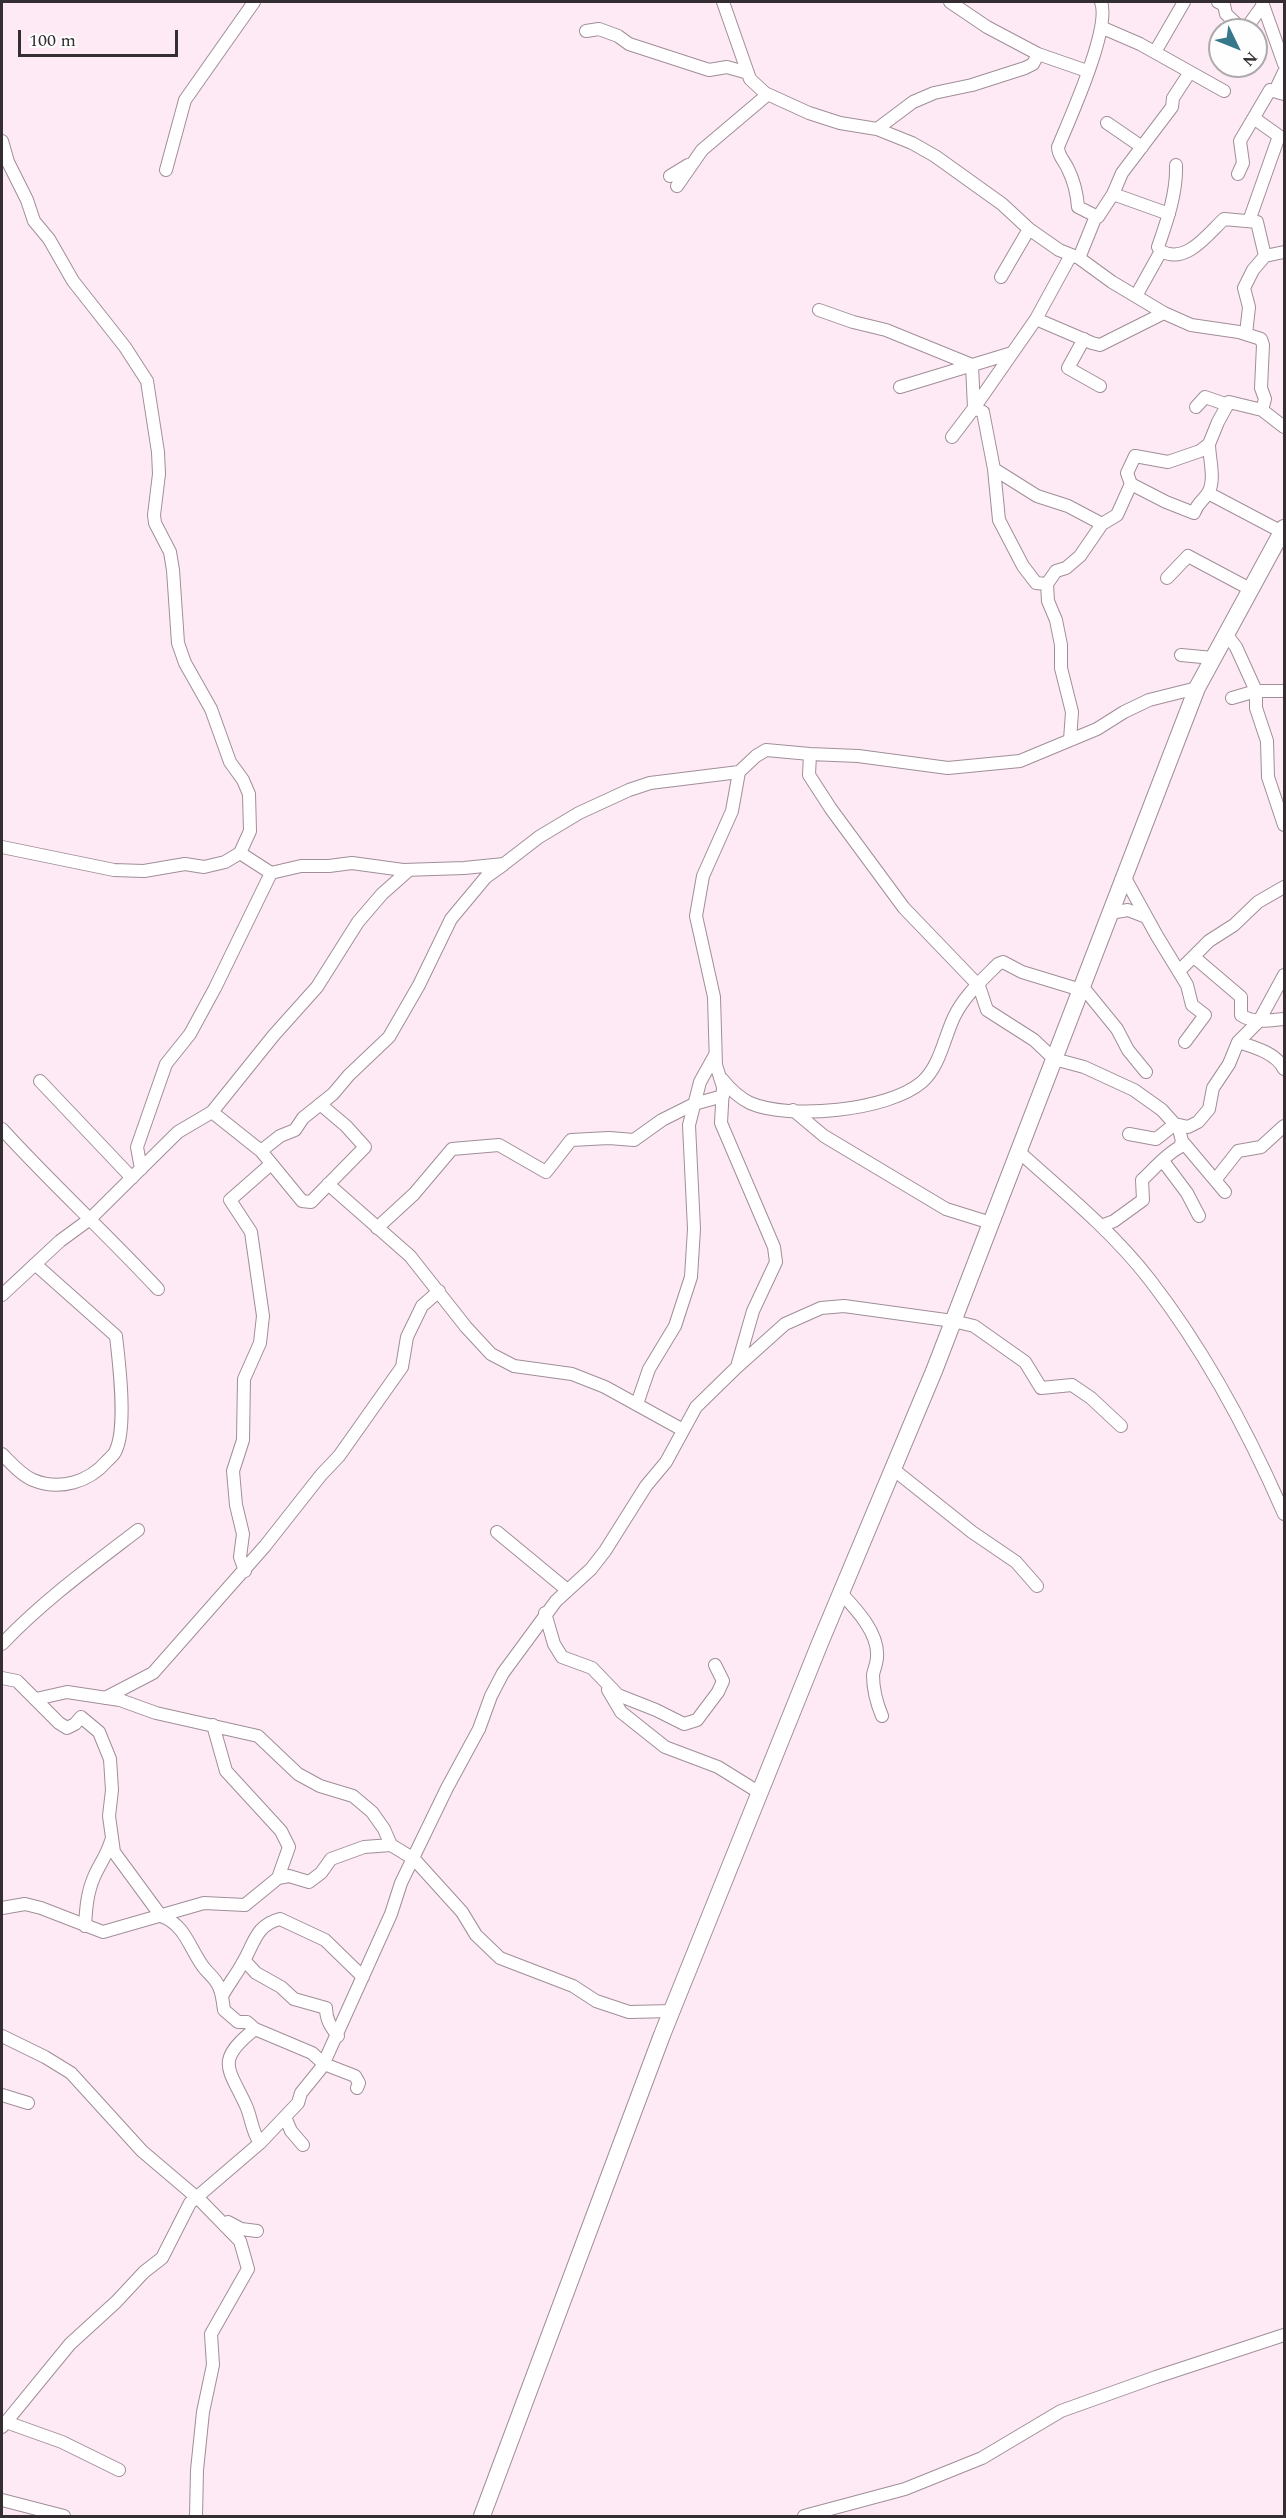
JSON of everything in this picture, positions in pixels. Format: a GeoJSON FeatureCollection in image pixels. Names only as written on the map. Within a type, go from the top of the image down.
{"type":"FeatureCollection","features":[{"type":"Feature","properties":{"kind":"street"},"geometry":{"type":"LineString","coordinates":[[166,170],[185,100],[254,2]]}},
{"type":"Feature","properties":{"kind":"street"},"geometry":{"type":"LineString","coordinates":[[723,2],[750,80],[768,94],[809,113],[840,123],[877,129],[912,143],[935,156],[1002,204],[1029,229],[1164,313],[1191,325],[1246,334],[1260,339],[1263,345],[1261,388],[1265,399],[1262,410]]}},
{"type":"Feature","properties":{"kind":"street"},"geometry":{"type":"LineString","coordinates":[[950,2],[987,27],[1038,54],[1087,71]]}},
{"type":"Feature","properties":{"kind":"street"},"geometry":{"type":"LineString","coordinates":[[1155,52],[1184,2]]}},
{"type":"Feature","properties":{"kind":"street"},"geometry":{"type":"LineString","coordinates":[[1218,2],[1224,5],[1226,14],[1230,18]]}},
{"type":"Feature","properties":{"kind":"street"},"geometry":{"type":"LineString","coordinates":[[1096,216],[1078,207],[1077,192],[1068,167],[1058,154],[1058,147],[1103,28],[1103,3]]}},
{"type":"Feature","properties":{"kind":"street"},"geometry":{"type":"LineString","coordinates":[[1252,18],[1262,3]]}},
{"type":"Feature","properties":{"kind":"street"},"geometry":{"type":"LineString","coordinates":[[1262,3],[1284,64]]}},
{"type":"Feature","properties":{"kind":"street"},"geometry":{"type":"LineString","coordinates":[[1103,28],[1155,52],[1224,91]]}},
{"type":"Feature","properties":{"kind":"street"},"geometry":{"type":"LineString","coordinates":[[586,31],[599,29],[618,36],[629,44],[709,70],[727,67],[748,73]]}},
{"type":"Feature","properties":{"kind":"street"},"geometry":{"type":"LineString","coordinates":[[877,129],[913,102],[934,93],[972,85],[1025,68],[1033,64],[1038,54]]}},
{"type":"Feature","properties":{"kind":"street"},"geometry":{"type":"LineString","coordinates":[[952,437],[1036,319],[1075,256],[1096,216],[1098,217],[1113,194],[1122,173],[1172,107],[1173,98],[1190,72]]}},
{"type":"Feature","properties":{"kind":"street"},"geometry":{"type":"LineString","coordinates":[[1238,174],[1243,163],[1240,141],[1270,90],[1280,92],[1284,72]]}},
{"type":"Feature","properties":{"kind":"street"},"geometry":{"type":"LineString","coordinates":[[674,181],[727,126],[768,94]]}},
{"type":"Feature","properties":{"kind":"street"},"geometry":{"type":"LineString","coordinates":[[1249,221],[1279,136],[1255,119]]}},
{"type":"Feature","properties":{"kind":"street"},"geometry":{"type":"LineString","coordinates":[[1107,123],[1142,147]]}},
{"type":"Feature","properties":{"kind":"street"},"geometry":{"type":"LineString","coordinates":[[2,141],[8,162],[34,220],[49,239],[73,281],[125,347],[147,381],[159,463],[154,515],[170,552],[178,643],[185,663],[211,709],[230,762],[243,780],[249,794],[250,831],[240,854],[225,862],[204,867],[185,864],[144,871],[114,870],[2,848]]}},
{"type":"Feature","properties":{"kind":"street"},"geometry":{"type":"LineString","coordinates":[[1176,165],[1169,214],[1158,247],[1161,251],[1170,256],[1186,254],[1224,219],[1257,222],[1265,256]]}},
{"type":"Feature","properties":{"kind":"street"},"geometry":{"type":"LineString","coordinates":[[1113,194],[1169,214]]}},
{"type":"Feature","properties":{"kind":"street"},"geometry":{"type":"LineString","coordinates":[[1001,277],[1029,229]]}},
{"type":"Feature","properties":{"kind":"street"},"geometry":{"type":"LineString","coordinates":[[1136,296],[1161,251]]}},
{"type":"Feature","properties":{"kind":"street"},"geometry":{"type":"LineString","coordinates":[[1246,334],[1249,308],[1244,288],[1253,270],[1265,256],[1284,252]]}},
{"type":"Feature","properties":{"kind":"street"},"geometry":{"type":"LineString","coordinates":[[819,309],[853,322],[886,330],[972,364]]}},
{"type":"Feature","properties":{"kind":"street"},"geometry":{"type":"LineString","coordinates":[[1036,319],[1100,345],[1164,313]]}},
{"type":"Feature","properties":{"kind":"street"},"geometry":{"type":"LineString","coordinates":[[1083,339],[1068,368],[1100,386]]}},
{"type":"Feature","properties":{"kind":"street"},"geometry":{"type":"LineString","coordinates":[[900,387],[1012,353]]}},
{"type":"Feature","properties":{"kind":"street"},"geometry":{"type":"LineString","coordinates":[[972,364],[974,408]]}},
{"type":"Feature","properties":{"kind":"street"},"geometry":{"type":"LineString","coordinates":[[1196,407],[1205,397],[1228,405]]}},
{"type":"Feature","properties":{"kind":"street"},"geometry":{"type":"LineString","coordinates":[[1209,444],[1191,456],[1168,462],[1135,456],[1127,473],[1131,484],[1194,513],[1198,501],[1208,493],[1212,475],[1209,444],[1229,402],[1238,402],[1262,410],[1284,427]]}},
{"type":"Feature","properties":{"kind":"street"},"geometry":{"type":"LineString","coordinates":[[974,408],[983,412],[994,469],[999,520],[1005,535],[1031,579],[1035,583],[1047,584]]}},
{"type":"Feature","properties":{"kind":"street"},"geometry":{"type":"LineString","coordinates":[[994,469],[1037,496],[1068,506],[1102,525]]}},
{"type":"Feature","properties":{"kind":"street"},"geometry":{"type":"LineString","coordinates":[[1070,740],[1072,712],[1061,668],[1061,645],[1056,620],[1048,601],[1047,584],[1056,571],[1066,568],[1080,556],[1102,525],[1117,515],[1131,484]]}},
{"type":"Feature","properties":{"kind":"street"},"geometry":{"type":"LineString","coordinates":[[482,2517],[672,2011],[953,1321],[1197,688],[1283,530],[1208,493]]}},
{"type":"Feature","properties":{"kind":"street"},"geometry":{"type":"LineString","coordinates":[[1167,579],[1188,556],[1250,589]]}},
{"type":"Feature","properties":{"kind":"street"},"geometry":{"type":"LineString","coordinates":[[1226,634],[1236,647],[1256,691],[1256,708],[1261,729],[1267,741],[1268,777],[1284,825]]}},
{"type":"Feature","properties":{"kind":"street"},"geometry":{"type":"LineString","coordinates":[[1181,655],[1213,658]]}},
{"type":"Feature","properties":{"kind":"street"},"geometry":{"type":"LineString","coordinates":[[261,1151],[280,1136],[295,1130],[303,1119],[389,1037],[419,985],[451,919],[486,877],[539,837],[579,813],[650,783],[739,772],[766,750],[858,756],[948,768],[1020,761],[1098,729],[1124,712],[1149,700],[1197,688]]}},
{"type":"Feature","properties":{"kind":"street"},"geometry":{"type":"LineString","coordinates":[[1232,698],[1256,691],[1284,691]]}},
{"type":"Feature","properties":{"kind":"street"},"geometry":{"type":"LineString","coordinates":[[810,754],[809,775],[831,809],[904,908],[977,984],[987,1010],[1034,1040],[1054,1059],[1084,1067],[1134,1090],[1175,1124],[1182,1141],[1225,1192]]}},
{"type":"Feature","properties":{"kind":"street"},"geometry":{"type":"LineString","coordinates":[[737,1367],[753,1311],[776,1262],[774,1247],[721,1123],[723,1096],[715,1054],[714,997],[696,916],[703,876],[732,811],[739,772]]}},
{"type":"Feature","properties":{"kind":"street"},"geometry":{"type":"LineString","coordinates":[[240,854],[271,873],[301,866],[352,863],[409,870],[504,864]]}},
{"type":"Feature","properties":{"kind":"street"},"geometry":{"type":"LineString","coordinates":[[2,1295],[60,1241],[90,1219],[178,1132],[212,1112],[274,1035],[317,987],[358,922],[382,894],[409,870]]}},
{"type":"Feature","properties":{"kind":"street"},"geometry":{"type":"LineString","coordinates":[[141,1169],[137,1147],[166,1064],[190,1034],[271,873]]}},
{"type":"Feature","properties":{"kind":"street"},"geometry":{"type":"LineString","coordinates":[[1125,878],[1187,985],[1192,1005],[1205,1015],[1185,1042]]}},
{"type":"Feature","properties":{"kind":"street"},"geometry":{"type":"LineString","coordinates":[[1179,971],[1209,941],[1234,925],[1258,902],[1284,887]]}},
{"type":"Feature","properties":{"kind":"street"},"geometry":{"type":"LineString","coordinates":[[1110,913],[1128,910],[1146,917]]}},
{"type":"Feature","properties":{"kind":"street"},"geometry":{"type":"LineString","coordinates":[[1194,957],[1241,998],[1241,1015],[1244,1018],[1259,1021],[1284,1019]]}},
{"type":"Feature","properties":{"kind":"street"},"geometry":{"type":"LineString","coordinates":[[720,1076],[734,1094],[751,1104],[793,1110],[831,1111],[876,1104],[922,1082],[937,1059],[954,1017],[977,984],[1003,962],[1022,972],[1081,988],[1117,1029],[1128,1050],[1146,1072]]}},
{"type":"Feature","properties":{"kind":"street"},"geometry":{"type":"LineString","coordinates":[[1175,1124],[1188,1127],[1198,1122],[1209,1110],[1213,1088],[1229,1064],[1238,1042],[1259,1021],[1284,975]]}},
{"type":"Feature","properties":{"kind":"street"},"geometry":{"type":"LineString","coordinates":[[1238,1042],[1264,1051],[1281,1063],[1284,1069]]}},
{"type":"Feature","properties":{"kind":"street"},"geometry":{"type":"LineString","coordinates":[[637,1404],[649,1369],[675,1326],[691,1277],[694,1229],[689,1125],[700,1082],[715,1054]]}},
{"type":"Feature","properties":{"kind":"street"},"geometry":{"type":"LineString","coordinates":[[40,1081],[132,1178]]}},
{"type":"Feature","properties":{"kind":"street"},"geometry":{"type":"LineString","coordinates":[[377,1228],[414,1194],[452,1149],[499,1145],[546,1172],[571,1140],[609,1138],[634,1140],[662,1120],[694,1104],[723,1096]]}},
{"type":"Feature","properties":{"kind":"street"},"geometry":{"type":"LineString","coordinates":[[212,1112],[261,1151],[302,1201],[310,1202],[364,1147],[346,1125],[320,1104]]}},
{"type":"Feature","properties":{"kind":"street"},"geometry":{"type":"LineString","coordinates":[[793,1110],[824,1136],[946,1209],[991,1223]]}},
{"type":"Feature","properties":{"kind":"street"},"geometry":{"type":"LineString","coordinates":[[1129,1134],[1156,1139],[1175,1124]]}},
{"type":"Feature","properties":{"kind":"street"},"geometry":{"type":"LineString","coordinates":[[1216,1179],[1238,1150],[1261,1147],[1284,1126]]}},
{"type":"Feature","properties":{"kind":"street"},"geometry":{"type":"LineString","coordinates":[[2,1129],[52,1184],[90,1219],[158,1289]]}},
{"type":"Feature","properties":{"kind":"street"},"geometry":{"type":"LineString","coordinates":[[1101,1226],[1114,1221],[1143,1200],[1142,1180],[1169,1153],[1180,1147],[1182,1141]]}},
{"type":"Feature","properties":{"kind":"street"},"geometry":{"type":"LineString","coordinates":[[1018,1151],[1101,1226],[1148,1278],[1181,1322],[1248,1434],[1284,1514]]}},
{"type":"Feature","properties":{"kind":"street"},"geometry":{"type":"LineString","coordinates":[[1163,1161],[1188,1192],[1199,1216]]}},
{"type":"Feature","properties":{"kind":"street"},"geometry":{"type":"LineString","coordinates":[[245,1571],[240,1557],[243,1533],[236,1505],[233,1471],[243,1440],[244,1379],[260,1343],[263,1316],[251,1232],[230,1200],[271,1164]]}},
{"type":"Feature","properties":{"kind":"street"},"geometry":{"type":"LineString","coordinates":[[328,1184],[410,1256],[466,1327],[491,1354],[514,1366],[572,1374],[637,1404],[683,1430]]}},
{"type":"Feature","properties":{"kind":"street"},"geometry":{"type":"LineString","coordinates":[[2,1454],[18,1470],[34,1480],[69,1485],[96,1473],[116,1450],[120,1427],[121,1380],[116,1336],[35,1263]]}},
{"type":"Feature","properties":{"kind":"street"},"geometry":{"type":"LineString","coordinates":[[105,1698],[153,1673],[245,1571],[339,1456],[402,1367],[407,1337],[422,1306],[439,1291]]}},
{"type":"Feature","properties":{"kind":"street"},"geometry":{"type":"LineString","coordinates":[[119,2470],[62,2442],[4,2424],[70,2344],[144,2272],[162,2258],[190,2203],[260,2144],[298,2103],[301,2093],[324,2064],[338,2036],[374,1948],[391,1914],[401,1883],[478,1729],[503,1672],[566,1589],[591,1569],[605,1551],[646,1486],[666,1462],[696,1407],[785,1324],[821,1308],[844,1306],[974,1326],[1025,1362],[1041,1388],[1071,1385],[1091,1398],[1121,1426]]}},
{"type":"Feature","properties":{"kind":"street"},"geometry":{"type":"LineString","coordinates":[[893,1469],[972,1532],[1016,1562],[1036,1586]]}},
{"type":"Feature","properties":{"kind":"street"},"geometry":{"type":"LineString","coordinates":[[2,1644],[50,1599],[138,1530]]}},
{"type":"Feature","properties":{"kind":"street"},"geometry":{"type":"LineString","coordinates":[[497,1532],[566,1589]]}},
{"type":"Feature","properties":{"kind":"street"},"geometry":{"type":"LineString","coordinates":[[841,1593],[863,1617],[873,1639],[878,1655],[873,1675],[877,1703],[882,1716]]}},
{"type":"Feature","properties":{"kind":"street"},"geometry":{"type":"LineString","coordinates":[[546,1613],[554,1644],[562,1657],[592,1668],[605,1684],[621,1712],[665,1747],[718,1767],[760,1793]]}},
{"type":"Feature","properties":{"kind":"street"},"geometry":{"type":"LineString","coordinates":[[605,1684],[618,1695],[633,1703],[656,1710],[684,1724],[691,1723],[697,1720],[718,1692],[723,1681],[715,1665]]}},
{"type":"Feature","properties":{"kind":"street"},"geometry":{"type":"LineString","coordinates":[[2,1678],[17,1681],[59,1723],[67,1728],[81,1717],[99,1732],[110,1759],[112,1790],[109,1816],[114,1852],[132,1880],[161,1916],[173,1920],[183,1932],[203,1967],[213,1975],[220,1988],[224,2010],[238,2022],[247,2022],[255,2029],[312,2053],[324,2064],[355,2076],[359,2083],[357,2088]]}},
{"type":"Feature","properties":{"kind":"street"},"geometry":{"type":"LineString","coordinates":[[36,1699],[67,1692],[120,1700],[156,1713],[258,1736],[298,1774],[320,1786],[353,1796],[378,1820],[391,1845],[414,1859],[462,1912],[476,1935],[500,1958],[573,1986],[596,2001],[629,2012],[672,2011]]}},
{"type":"Feature","properties":{"kind":"street"},"geometry":{"type":"LineString","coordinates":[[213,1725],[226,1771],[281,1831],[289,1847],[278,1878]]}},
{"type":"Feature","properties":{"kind":"street"},"geometry":{"type":"LineString","coordinates":[[85,1926],[88,1894],[111,1841]]}},
{"type":"Feature","properties":{"kind":"street"},"geometry":{"type":"LineString","coordinates":[[2,1908],[25,1904],[104,1932],[204,1903],[245,1905],[278,1878],[289,1876],[309,1882],[321,1873],[331,1859],[364,1846],[391,1845]]}},
{"type":"Feature","properties":{"kind":"street"},"geometry":{"type":"LineString","coordinates":[[222,1996],[244,1961],[254,1937],[270,1921],[280,1919],[325,1940],[363,1977]]}},
{"type":"Feature","properties":{"kind":"street"},"geometry":{"type":"LineString","coordinates":[[244,1961],[255,1973],[281,1987],[294,1999],[326,2008],[330,2026],[338,2036]]}},
{"type":"Feature","properties":{"kind":"street"},"geometry":{"type":"LineString","coordinates":[[255,2029],[244,2038],[228,2060],[229,2072],[248,2109],[254,2136],[260,2144]]}},
{"type":"Feature","properties":{"kind":"street"},"geometry":{"type":"LineString","coordinates":[[2,2036],[45,2057],[71,2073],[142,2151],[229,2223],[241,2229],[258,2231]]}},
{"type":"Feature","properties":{"kind":"street"},"geometry":{"type":"LineString","coordinates":[[2,2095],[28,2103]]}},
{"type":"Feature","properties":{"kind":"street"},"geometry":{"type":"LineString","coordinates":[[285,2117],[291,2132],[303,2145]]}},
{"type":"Feature","properties":{"kind":"street"},"geometry":{"type":"LineString","coordinates":[[196,2517],[197,2470],[203,2412],[213,2365],[210,2334],[248,2270],[240,2241],[197,2197]]}},
{"type":"Feature","properties":{"kind":"street"},"geometry":{"type":"LineString","coordinates":[[804,2517],[905,2489],[982,2458],[1061,2411],[1284,2335]]}},
{"type":"Feature","properties":{"kind":"street"},"geometry":{"type":"LineString","coordinates":[[2,2500],[64,2517]]}}]}
